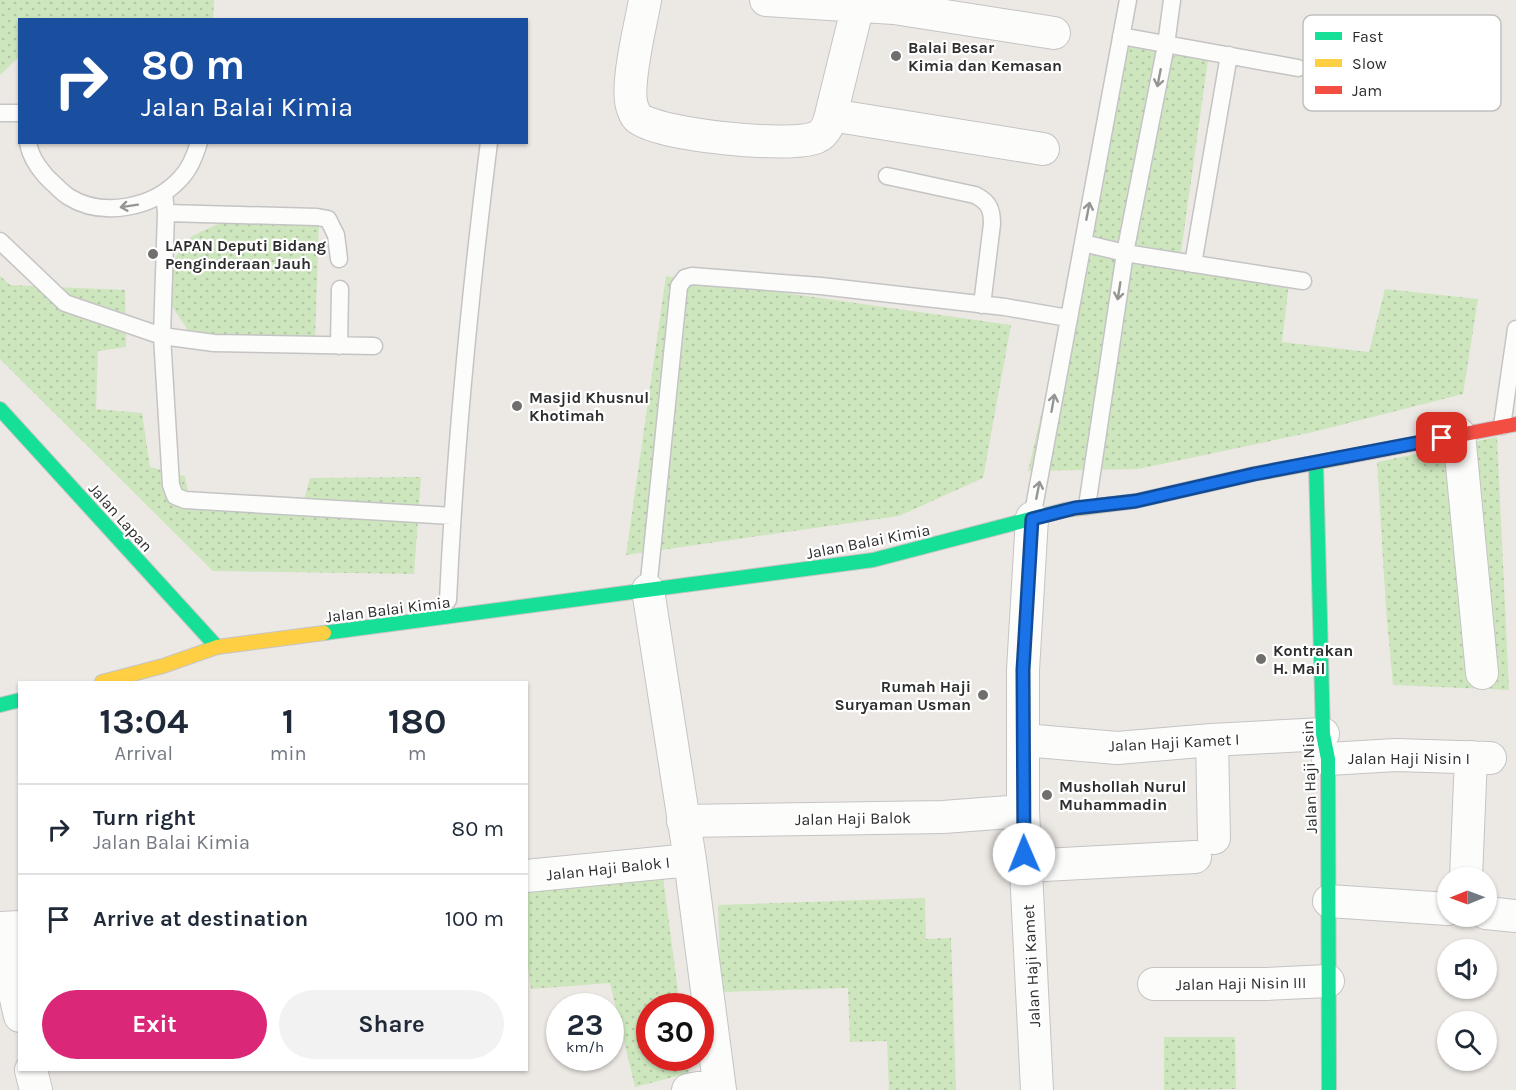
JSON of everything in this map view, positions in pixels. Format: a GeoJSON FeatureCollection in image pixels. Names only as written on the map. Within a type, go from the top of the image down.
{"type":"FeatureCollection","features":[{"type":"Feature","properties":{"kind":"street"},"geometry":{"type":"LineString","coordinates":[[645,0],[630,97],[637,117],[647,123],[681,131],[760,142],[816,138],[824,132],[831,115],[858,5]]}},
{"type":"Feature","properties":{"kind":"street"},"geometry":{"type":"LineString","coordinates":[[766,0],[858,5],[1054,33]]}},
{"type":"Feature","properties":{"kind":"street"},"geometry":{"type":"LineString","coordinates":[[831,115],[1043,149]]}},
{"type":"Feature","properties":{"kind":"street","name":"Jalan Lapan"},"geometry":{"type":"LineString","coordinates":[[0,410],[217,647]]}},
{"type":"Feature","properties":{"kind":"street","name":"Jalan Balai Kimia"},"geometry":{"type":"LineString","coordinates":[[106,681],[163,666],[217,647],[873,560],[1054,512],[1136,501],[1254,474],[1316,464],[1509,425]]}},
{"type":"Feature","properties":{"kind":"street"},"geometry":{"type":"LineString","coordinates":[[1459,435],[1482,673]]}},
{"type":"Feature","properties":{"kind":"street","name":"Jalan Haji Nisin"},"geometry":{"type":"LineString","coordinates":[[1316,464],[1326,746],[1329,1090]]}},
{"type":"Feature","properties":{"kind":"street","name":"Jalan Haji Kamet"},"geometry":{"type":"LineString","coordinates":[[1032,519],[1023,670],[1023,812],[1037,1090]]}},
{"type":"Feature","properties":{"kind":"street"},"geometry":{"type":"LineString","coordinates":[[648,590],[690,860],[719,1087],[688,1090]]}},
{"type":"Feature","properties":{"kind":"street"},"geometry":{"type":"LineString","coordinates":[[0,705],[18,700]]}},
{"type":"Feature","properties":{"kind":"street","name":"Jalan Haji Kamet I"},"geometry":{"type":"LineString","coordinates":[[1024,740],[1117,748],[1212,740],[1326,746]]}},
{"type":"Feature","properties":{"kind":"street"},"geometry":{"type":"LineString","coordinates":[[1024,866],[1204,848],[1212,740]]}},
{"type":"Feature","properties":{"kind":"street","name":"Jalan Haji Nisin I"},"geometry":{"type":"LineString","coordinates":[[1326,746],[1396,755],[1480,757],[1467,867]]}},
{"type":"Feature","properties":{"kind":"street","name":"Jalan Haji Balok"},"geometry":{"type":"LineString","coordinates":[[683,821],[943,817],[1023,812]]}},
{"type":"Feature","properties":{"kind":"street","name":"Jalan Haji Balok I"},"geometry":{"type":"LineString","coordinates":[[528,876],[690,860]]}},
{"type":"Feature","properties":{"kind":"street"},"geometry":{"type":"LineString","coordinates":[[1329,901],[1437,908]]}},
{"type":"Feature","properties":{"kind":"street"},"geometry":{"type":"LineString","coordinates":[[1497,914],[1516,916]]}},
{"type":"Feature","properties":{"kind":"street"},"geometry":{"type":"LineString","coordinates":[[18,927],[0,928],[18,1007]]}},
{"type":"Feature","properties":{"kind":"street","name":"Jalan Haji Nisin III"},"geometry":{"type":"LineString","coordinates":[[1154,984],[1268,984],[1328,981]]}},
{"type":"Feature","properties":{"kind":"street"},"geometry":{"type":"LineString","coordinates":[[31,1071],[36,1090]]}},
{"type":"Feature","properties":{"kind":"lane"},"geometry":{"type":"LineString","coordinates":[[1032,519],[1128,0]]}},
{"type":"Feature","properties":{"kind":"lane"},"geometry":{"type":"LineString","coordinates":[[1087,506],[1125,253],[1166,45],[1172,0]]}},
{"type":"Feature","properties":{"kind":"lane"},"geometry":{"type":"LineString","coordinates":[[1121,36],[1298,68]]}},
{"type":"Feature","properties":{"kind":"lane"},"geometry":{"type":"LineString","coordinates":[[1193,264],[1229,55]]}},
{"type":"Feature","properties":{"kind":"lane"},"geometry":{"type":"LineString","coordinates":[[0,113],[18,113]]}},
{"type":"Feature","properties":{"kind":"lane"},"geometry":{"type":"LineString","coordinates":[[29,144],[44,176],[70,198],[101,208],[134,207],[164,193],[181,178],[193,159],[198,144]]}},
{"type":"Feature","properties":{"kind":"lane"},"geometry":{"type":"LineString","coordinates":[[448,600],[452,516],[473,273],[489,144]]}},
{"type":"Feature","properties":{"kind":"lane"},"geometry":{"type":"LineString","coordinates":[[887,176],[975,195],[986,200],[992,212],[992,224],[982,304]]}},
{"type":"Feature","properties":{"kind":"lane"},"geometry":{"type":"LineString","coordinates":[[164,193],[166,213],[162,336],[171,485],[175,496],[452,516]]}},
{"type":"Feature","properties":{"kind":"lane"},"geometry":{"type":"LineString","coordinates":[[166,213],[328,219],[336,235],[339,259]]}},
{"type":"Feature","properties":{"kind":"lane"},"geometry":{"type":"LineString","coordinates":[[0,241],[65,303],[162,336],[214,343],[374,346]]}},
{"type":"Feature","properties":{"kind":"lane"},"geometry":{"type":"LineString","coordinates":[[1083,243],[1125,253],[1303,281]]}},
{"type":"Feature","properties":{"kind":"lane"},"geometry":{"type":"LineString","coordinates":[[648,590],[678,298],[682,280],[692,276],[779,282],[982,304],[1068,318]]}},
{"type":"Feature","properties":{"kind":"lane"},"geometry":{"type":"LineString","coordinates":[[339,346],[340,289]]}},
{"type":"Feature","properties":{"kind":"lane"},"geometry":{"type":"LineString","coordinates":[[1509,425],[1516,330]]}},
{"type":"Feature","properties":{"kind":"green space"},"geometry":{"type":"Polygon","coordinates":[[[0,0],[214,0],[213,18],[18,18],[18,58],[0,75],[0,0]]]}},
{"type":"Feature","properties":{"kind":"green space"},"geometry":{"type":"Polygon","coordinates":[[[1130,29],[1210,46],[1181,252],[1290,275],[1282,342],[1369,352],[1385,289],[1478,299],[1463,394],[1313,432],[1138,469],[1028,471],[1130,29]]]}},
{"type":"Feature","properties":{"kind":"green space"},"geometry":{"type":"Polygon","coordinates":[[[220,223],[319,223],[315,340],[191,335],[168,300],[167,275],[176,256],[192,236],[220,223]]]}},
{"type":"Feature","properties":{"kind":"green space"},"geometry":{"type":"Polygon","coordinates":[[[0,276],[10,285],[125,290],[126,347],[98,351],[96,409],[142,413],[150,467],[185,476],[190,502],[304,500],[310,478],[421,477],[414,574],[213,571],[0,359],[0,276]]]}},
{"type":"Feature","properties":{"kind":"green space"},"geometry":{"type":"Polygon","coordinates":[[[666,276],[1011,325],[983,478],[899,516],[626,555],[666,276]]]}},
{"type":"Feature","properties":{"kind":"green space"},"geometry":{"type":"Polygon","coordinates":[[[1497,437],[1509,690],[1393,685],[1377,462],[1497,437]]]}},
{"type":"Feature","properties":{"kind":"green space"},"geometry":{"type":"Polygon","coordinates":[[[663,877],[678,993],[636,993],[636,1071],[689,1071],[689,1073],[635,1087],[624,1041],[624,993],[612,993],[610,983],[531,989],[528,967],[528,891],[663,877]]]}},
{"type":"Feature","properties":{"kind":"green space"},"geometry":{"type":"Polygon","coordinates":[[[925,898],[926,939],[951,938],[956,1090],[889,1090],[887,1041],[850,1042],[848,988],[721,992],[718,905],[925,898]]]}},
{"type":"Feature","properties":{"kind":"green space"},"geometry":{"type":"Polygon","coordinates":[[[1164,1037],[1235,1037],[1236,1089],[1164,1090],[1164,1037]]]}},
{"type":"Feature","properties":{"kind":"traffic: fast"},"geometry":{"type":"LineString","coordinates":[[0,409],[217,647]]}},
{"type":"Feature","properties":{"kind":"traffic: fast"},"geometry":{"type":"LineString","coordinates":[[1316,464],[1323,734],[1328,759],[1329,1090]]}},
{"type":"Feature","properties":{"kind":"traffic: fast"},"geometry":{"type":"LineString","coordinates":[[324,633],[873,560],[1065,510]]}},
{"type":"Feature","properties":{"kind":"traffic: fast"},"geometry":{"type":"LineString","coordinates":[[0,705],[18,700]]}},
{"type":"Feature","properties":{"kind":"traffic: slow"},"geometry":{"type":"LineString","coordinates":[[1065,510],[1136,501],[1254,474],[1340,458]]}},
{"type":"Feature","properties":{"kind":"traffic: slow"},"geometry":{"type":"LineString","coordinates":[[106,681],[163,666],[217,647],[324,633]]}},
{"type":"Feature","properties":{"kind":"traffic: jam"},"geometry":{"type":"LineString","coordinates":[[1340,458],[1516,424]]}},
{"type":"Feature","properties":{"kind":"place","name":"Balai Besar Kimia dan Kemasan"},"geometry":{"type":"Point","coordinates":[896,56]}},
{"type":"Feature","properties":{"kind":"place","name":"LAPAN Deputi Bidang Penginderaan Jauh"},"geometry":{"type":"Point","coordinates":[153,254]}},
{"type":"Feature","properties":{"kind":"place","name":"Masjid Khusnul Khotimah"},"geometry":{"type":"Point","coordinates":[517,406]}},
{"type":"Feature","properties":{"kind":"place","name":"Kontrakan H. Mail"},"geometry":{"type":"Point","coordinates":[1261,659]}},
{"type":"Feature","properties":{"kind":"place","name":"Rumah Haji Suryaman Usman"},"geometry":{"type":"Point","coordinates":[983,695]}},
{"type":"Feature","properties":{"kind":"place","name":"Mushollah Nurul Muhammadin"},"geometry":{"type":"Point","coordinates":[1047,795]}},
{"type":"Feature","properties":{"kind":"route"},"geometry":{"type":"LineString","coordinates":[[1024,854],[1023,670],[1032,519],[1054,512],[1136,501],[1254,474],[1316,464],[1442,438]]}}]}
